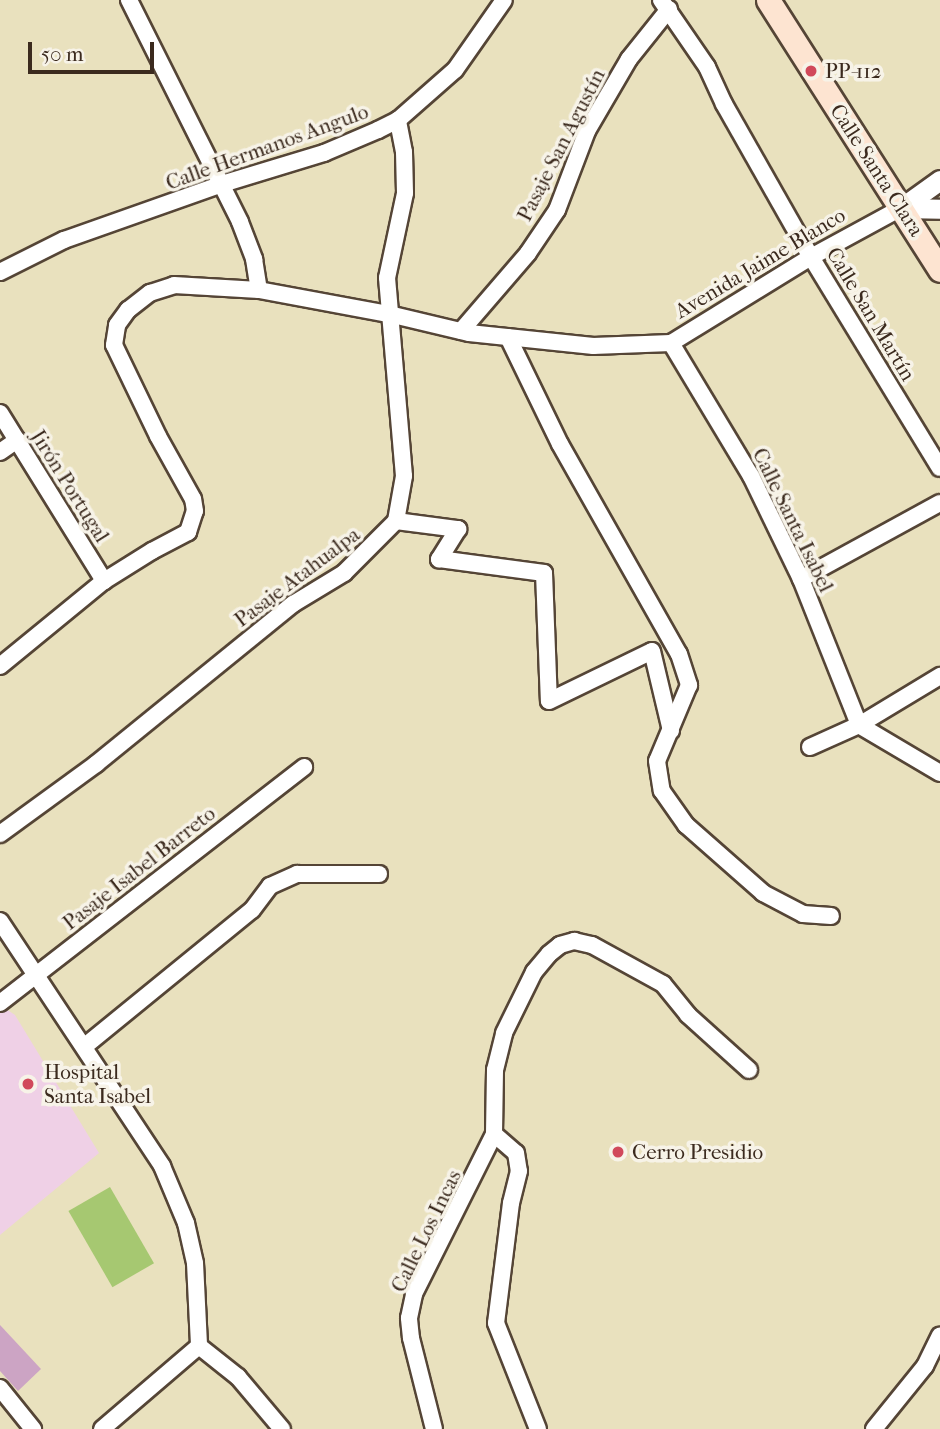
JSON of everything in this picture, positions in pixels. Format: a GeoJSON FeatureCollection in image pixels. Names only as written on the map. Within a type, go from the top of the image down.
{"type":"FeatureCollection","features":[{"type":"Feature","properties":{"kind":"main road","name":"Calle Santa Clara"},"geometry":{"type":"LineString","coordinates":[[768,0],[940,270]]}},
{"type":"Feature","properties":{"kind":"street"},"geometry":{"type":"LineString","coordinates":[[129,0],[222,184],[254,259],[259,290]]}},
{"type":"Feature","properties":{"kind":"street","name":"Calle Hermanos Angulo"},"geometry":{"type":"LineString","coordinates":[[0,272],[64,240],[222,184],[324,153],[398,120],[455,71],[504,0]]}},
{"type":"Feature","properties":{"kind":"street","name":"Calle San Martín"},"geometry":{"type":"LineString","coordinates":[[665,5],[707,67],[724,104],[811,257],[940,468]]}},
{"type":"Feature","properties":{"kind":"street","name":"Pasaje San Agustín"},"geometry":{"type":"LineString","coordinates":[[461,331],[528,253],[557,210],[587,131],[629,59],[665,5]]}},
{"type":"Feature","properties":{"kind":"street"},"geometry":{"type":"LineString","coordinates":[[398,120],[404,152],[405,193],[387,278],[404,476],[396,521],[458,529],[439,559],[544,573],[550,701],[652,651],[671,732]]}},
{"type":"Feature","properties":{"kind":"street","name":"Avenida Jaime Blanco"},"geometry":{"type":"LineString","coordinates":[[104,581],[188,532],[195,511],[193,499],[123,368],[114,345],[117,325],[128,310],[150,293],[174,285],[259,290],[389,314],[461,331],[593,346],[671,343],[811,257],[901,208],[940,180]]}},
{"type":"Feature","properties":{"kind":"street"},"geometry":{"type":"LineString","coordinates":[[901,208],[940,209]]}},
{"type":"Feature","properties":{"kind":"street"},"geometry":{"type":"LineString","coordinates":[[508,337],[559,444],[679,653],[689,685],[657,761],[662,791],[686,825],[763,893],[803,914],[831,916]]}},
{"type":"Feature","properties":{"kind":"street","name":"Calle Santa Isabel"},"geometry":{"type":"LineString","coordinates":[[671,343],[751,476],[801,579],[859,725]]}},
{"type":"Feature","properties":{"kind":"street","name":"Jirón Portugal"},"geometry":{"type":"LineString","coordinates":[[0,413],[104,581]]}},
{"type":"Feature","properties":{"kind":"street"},"geometry":{"type":"LineString","coordinates":[[0,452],[17,440]]}},
{"type":"Feature","properties":{"kind":"street"},"geometry":{"type":"LineString","coordinates":[[801,579],[940,503]]}},
{"type":"Feature","properties":{"kind":"street","name":"Pasaje Atahualpa"},"geometry":{"type":"LineString","coordinates":[[0,834],[96,764],[293,604],[344,573],[396,521]]}},
{"type":"Feature","properties":{"kind":"street"},"geometry":{"type":"LineString","coordinates":[[0,666],[104,581]]}},
{"type":"Feature","properties":{"kind":"street"},"geometry":{"type":"LineString","coordinates":[[810,747],[859,725],[940,676]]}},
{"type":"Feature","properties":{"kind":"street"},"geometry":{"type":"LineString","coordinates":[[859,725],[940,773]]}},
{"type":"Feature","properties":{"kind":"street","name":"Pasaje Isabel Barreto"},"geometry":{"type":"LineString","coordinates":[[0,1003],[304,767]]}},
{"type":"Feature","properties":{"kind":"street"},"geometry":{"type":"LineString","coordinates":[[85,1046],[252,910],[270,886],[297,874],[379,874]]}},
{"type":"Feature","properties":{"kind":"street"},"geometry":{"type":"LineString","coordinates":[[0,921],[162,1166],[186,1223],[195,1263],[199,1346],[238,1377],[282,1429]]}},
{"type":"Feature","properties":{"kind":"street"},"geometry":{"type":"LineString","coordinates":[[538,1429],[496,1322],[511,1203],[519,1171],[516,1153],[494,1135],[495,1070],[504,1033],[534,972],[554,949],[574,940],[592,945],[663,984],[688,1015],[749,1070]]}},
{"type":"Feature","properties":{"kind":"street","name":"Calle Los Incas"},"geometry":{"type":"LineString","coordinates":[[434,1429],[411,1338],[409,1318],[414,1294],[494,1135]]}},
{"type":"Feature","properties":{"kind":"street"},"geometry":{"type":"LineString","coordinates":[[874,1429],[925,1366],[940,1335]]}},
{"type":"Feature","properties":{"kind":"street"},"geometry":{"type":"LineString","coordinates":[[102,1429],[199,1346]]}},
{"type":"Feature","properties":{"kind":"street"},"geometry":{"type":"LineString","coordinates":[[0,1388],[33,1429]]}},
{"type":"Feature","properties":{"kind":"shaded area","name":"Hospital Santa Isabel"},"geometry":{"type":"Polygon","coordinates":[[[3,1007],[15,1015],[99,1153],[0,1235],[0,1009],[3,1007]]]}},
{"type":"Feature","properties":{"kind":"green space"},"geometry":{"type":"Polygon","coordinates":[[[110,1187],[154,1263],[112,1287],[68,1211],[110,1187]]]}},
{"type":"Feature","properties":{"kind":"building"},"geometry":{"type":"Polygon","coordinates":[[[0,1325],[41,1369],[18,1391],[0,1371],[0,1325]]]}},
{"type":"Feature","properties":{"kind":"place","name":"PP-112"},"geometry":{"type":"Point","coordinates":[811,71]}},
{"type":"Feature","properties":{"kind":"place","name":"Hospital Santa Isabel"},"geometry":{"type":"Point","coordinates":[28,1084]}},
{"type":"Feature","properties":{"kind":"place","name":"Cerro Presidio"},"geometry":{"type":"Point","coordinates":[618,1152]}}]}
